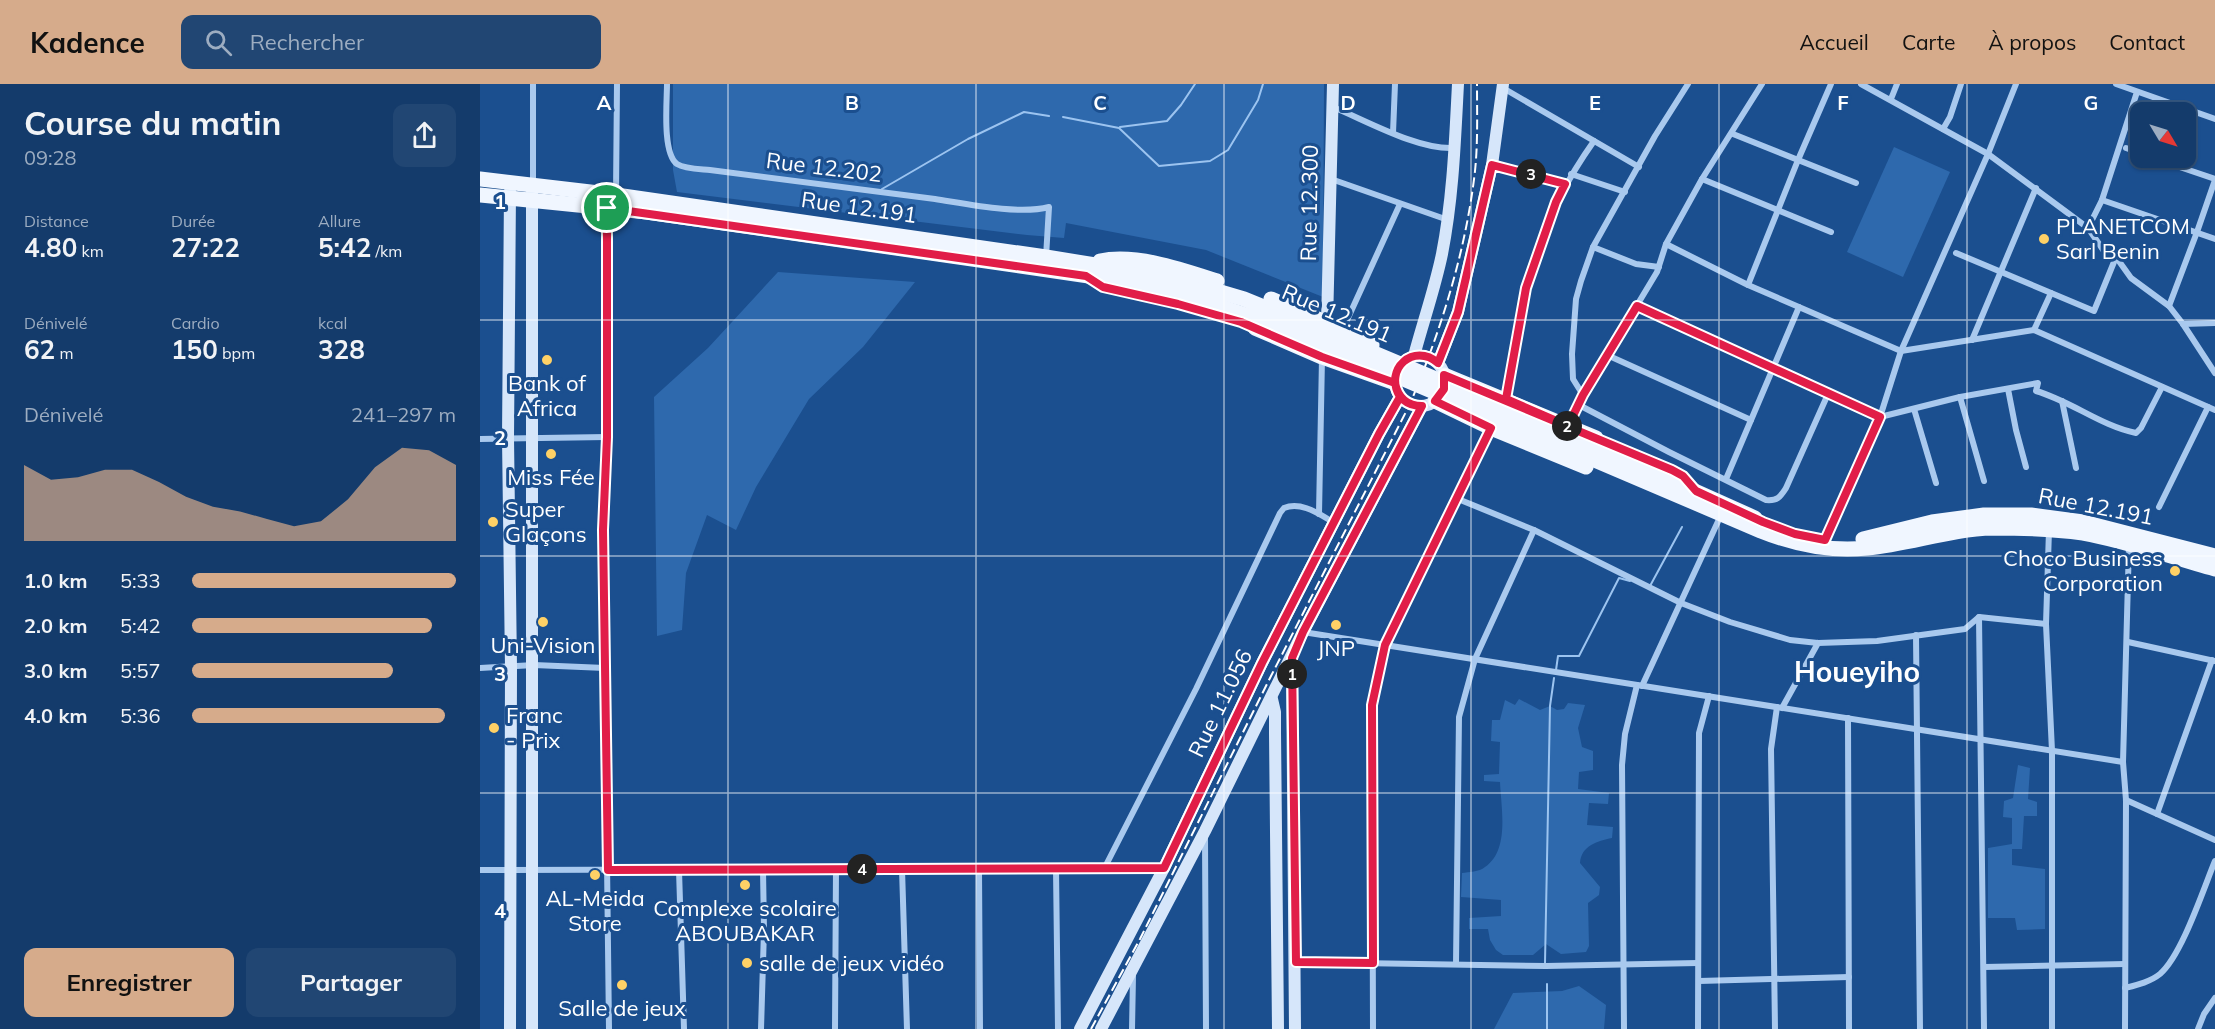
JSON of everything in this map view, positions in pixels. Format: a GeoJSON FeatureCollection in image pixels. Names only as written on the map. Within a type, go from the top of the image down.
{"type":"FeatureCollection","features":[{"type":"Feature","properties":{"kind":"main road","name":"Rue 12.300"},"geometry":{"type":"LineString","coordinates":[[1327,323],[1333,84]]}},
{"type":"Feature","properties":{"kind":"main road"},"geometry":{"type":"LineString","coordinates":[[1397,390],[1397,371],[1409,359],[1442,255],[1448,220],[1458,84]]}},
{"type":"Feature","properties":{"kind":"main road"},"geometry":{"type":"LineString","coordinates":[[1101,1029],[1205,831],[1303,632],[1428,404],[1444,389],[1441,369],[1458,312],[1492,165],[1503,86]]}},
{"type":"Feature","properties":{"kind":"main road","name":"Rue 12.191"},"geometry":{"type":"LineString","coordinates":[[480,179],[510,191],[607,208],[1087,271],[1174,279],[1244,299],[1278,319],[1693,496],[1795,534],[1825,540],[1869,539],[1932,522],[1984,515],[2031,515],[2083,522],[2215,556]]}},
{"type":"Feature","properties":{"kind":"main road","name":"Rue 12.191"},"geometry":{"type":"LineString","coordinates":[[480,195],[510,191]]}},
{"type":"Feature","properties":{"kind":"main road"},"geometry":{"type":"LineString","coordinates":[[510,191],[508,438],[511,597],[510,1029]]}},
{"type":"Feature","properties":{"kind":"main road","name":"Rue 12.191"},"geometry":{"type":"LineString","coordinates":[[532,194],[616,195],[1046,257],[1087,271]]}},
{"type":"Feature","properties":{"kind":"main road"},"geometry":{"type":"LineString","coordinates":[[532,194],[531,437],[534,665],[532,1029]]}},
{"type":"Feature","properties":{"kind":"main road"},"geometry":{"type":"LineString","coordinates":[[1108,259],[1126,259],[1193,273],[1269,299],[1409,359],[1426,356],[1441,369],[1678,473],[1693,496],[1673,502],[1656,497],[1428,404],[1410,404],[1397,390],[1241,322],[1178,304],[1103,287],[1087,271],[1108,259]]}},
{"type":"Feature","properties":{"kind":"main road","name":"Rue 11.056"},"geometry":{"type":"LineString","coordinates":[[1080,1029],[1164,868],[1397,390]]}},
{"type":"Feature","properties":{"kind":"main road","name":"Rue 12.191"},"geometry":{"type":"LineString","coordinates":[[1693,496],[1721,514],[1787,542],[1829,549],[1869,548],[1969,529],[2049,529],[2129,543],[2215,569]]}},
{"type":"Feature","properties":{"kind":"main road"},"geometry":{"type":"LineString","coordinates":[[511,597],[533,598]]}},
{"type":"Feature","properties":{"kind":"main road"},"geometry":{"type":"LineString","coordinates":[[1292,658],[1295,1029]]}},
{"type":"Feature","properties":{"kind":"main road"},"geometry":{"type":"LineString","coordinates":[[1272,699],[1275,723],[1278,1029]]}},
{"type":"Feature","properties":{"kind":"street"},"geometry":{"type":"LineString","coordinates":[[532,194],[533,84]]}},
{"type":"Feature","properties":{"kind":"street"},"geometry":{"type":"LineString","coordinates":[[616,195],[617,84]]}},
{"type":"Feature","properties":{"kind":"street","name":"Rue 12.202"},"geometry":{"type":"LineString","coordinates":[[667,84],[669,149],[675,163],[683,166],[976,205],[1024,209],[1049,207],[1046,257]]}},
{"type":"Feature","properties":{"kind":"street"},"geometry":{"type":"LineString","coordinates":[[1393,133],[1395,84]]}},
{"type":"Feature","properties":{"kind":"street"},"geometry":{"type":"LineString","coordinates":[[1583,395],[1573,378],[1572,354],[1576,299],[1593,247],[1654,136],[1688,84]]}},
{"type":"Feature","properties":{"kind":"street"},"geometry":{"type":"LineString","coordinates":[[1568,426],[1583,395],[1659,267],[1666,244],[1702,179],[1733,134],[1762,84]]}},
{"type":"Feature","properties":{"kind":"street"},"geometry":{"type":"LineString","coordinates":[[1748,285],[1831,84]]}},
{"type":"Feature","properties":{"kind":"street"},"geometry":{"type":"LineString","coordinates":[[1861,84],[1988,154],[2088,228],[2106,254],[2116,257],[2131,278],[2169,306],[2215,373]]}},
{"type":"Feature","properties":{"kind":"street"},"geometry":{"type":"LineString","coordinates":[[1891,99],[1897,84]]}},
{"type":"Feature","properties":{"kind":"street"},"geometry":{"type":"LineString","coordinates":[[1943,129],[1950,117],[1961,84]]}},
{"type":"Feature","properties":{"kind":"street"},"geometry":{"type":"LineString","coordinates":[[1825,540],[1880,417],[1901,351],[1988,154],[2016,84]]}},
{"type":"Feature","properties":{"kind":"street"},"geometry":{"type":"LineString","coordinates":[[2116,84],[2215,119]]}},
{"type":"Feature","properties":{"kind":"street"},"geometry":{"type":"LineString","coordinates":[[1503,86],[1639,167]]}},
{"type":"Feature","properties":{"kind":"street"},"geometry":{"type":"LineString","coordinates":[[2088,228],[2102,200],[2137,92]]}},
{"type":"Feature","properties":{"kind":"street"},"geometry":{"type":"LineString","coordinates":[[1332,107],[1438,149],[1454,148]]}},
{"type":"Feature","properties":{"kind":"street"},"geometry":{"type":"LineString","coordinates":[[1733,134],[1856,183]]}},
{"type":"Feature","properties":{"kind":"street"},"geometry":{"type":"LineString","coordinates":[[1506,399],[1526,288],[1556,202],[1571,174],[1594,141]]}},
{"type":"Feature","properties":{"kind":"street"},"geometry":{"type":"LineString","coordinates":[[2126,148],[2130,149]]}},
{"type":"Feature","properties":{"kind":"street"},"geometry":{"type":"LineString","coordinates":[[1492,165],[1565,184]]}},
{"type":"Feature","properties":{"kind":"street"},"geometry":{"type":"LineString","coordinates":[[2169,306],[2198,232],[2215,180],[2181,168]]}},
{"type":"Feature","properties":{"kind":"street"},"geometry":{"type":"LineString","coordinates":[[1571,174],[1625,192]]}},
{"type":"Feature","properties":{"kind":"street"},"geometry":{"type":"LineString","coordinates":[[1330,179],[1448,220]]}},
{"type":"Feature","properties":{"kind":"street"},"geometry":{"type":"LineString","coordinates":[[1702,179],[1831,232]]}},
{"type":"Feature","properties":{"kind":"street"},"geometry":{"type":"LineString","coordinates":[[1971,340],[2036,188]]}},
{"type":"Feature","properties":{"kind":"street"},"geometry":{"type":"LineString","coordinates":[[2102,200],[2215,239]]}},
{"type":"Feature","properties":{"kind":"street"},"geometry":{"type":"LineString","coordinates":[[1342,330],[1400,204]]}},
{"type":"Feature","properties":{"kind":"street"},"geometry":{"type":"LineString","coordinates":[[607,208],[607,437],[603,530],[609,1029]]}},
{"type":"Feature","properties":{"kind":"street"},"geometry":{"type":"LineString","coordinates":[[1666,244],[1748,285],[1901,351],[2034,330],[2212,409],[2159,507]]}},
{"type":"Feature","properties":{"kind":"street"},"geometry":{"type":"LineString","coordinates":[[1593,247],[1635,264],[1659,267]]}},
{"type":"Feature","properties":{"kind":"street"},"geometry":{"type":"LineString","coordinates":[[1956,253],[2094,311],[2116,257]]}},
{"type":"Feature","properties":{"kind":"street"},"geometry":{"type":"LineString","coordinates":[[2034,330],[2051,293]]}},
{"type":"Feature","properties":{"kind":"street"},"geometry":{"type":"LineString","coordinates":[[1637,306],[1880,417],[1960,397],[2038,383],[2036,391],[2136,433],[2141,428],[2162,387]]}},
{"type":"Feature","properties":{"kind":"street"},"geometry":{"type":"LineString","coordinates":[[1726,479],[1799,307]]}},
{"type":"Feature","properties":{"kind":"street"},"geometry":{"type":"LineString","coordinates":[[2183,324],[2215,323]]}},
{"type":"Feature","properties":{"kind":"street"},"geometry":{"type":"LineString","coordinates":[[1607,355],[1751,420]]}},
{"type":"Feature","properties":{"kind":"street"},"geometry":{"type":"LineString","coordinates":[[1319,514],[1322,357]]}},
{"type":"Feature","properties":{"kind":"street"},"geometry":{"type":"LineString","coordinates":[[2008,389],[2026,467]]}},
{"type":"Feature","properties":{"kind":"street"},"geometry":{"type":"LineString","coordinates":[[1579,405],[1766,500],[1774,501],[1780,497],[1828,394]]}},
{"type":"Feature","properties":{"kind":"street"},"geometry":{"type":"LineString","coordinates":[[1960,397],[1984,481]]}},
{"type":"Feature","properties":{"kind":"street"},"geometry":{"type":"LineString","coordinates":[[2062,401],[2076,468]]}},
{"type":"Feature","properties":{"kind":"street"},"geometry":{"type":"LineString","coordinates":[[1914,409],[1935,483]]}},
{"type":"Feature","properties":{"kind":"street"},"geometry":{"type":"LineString","coordinates":[[1373,1029],[1372,705],[1385,645],[1491,428]]}},
{"type":"Feature","properties":{"kind":"street"},"geometry":{"type":"LineString","coordinates":[[480,439],[607,437]]}},
{"type":"Feature","properties":{"kind":"street"},"geometry":{"type":"LineString","coordinates":[[1458,499],[1534,530],[1681,603],[1790,640],[1818,643],[1877,642],[1965,629],[1980,617],[2046,624]]}},
{"type":"Feature","properties":{"kind":"street"},"geometry":{"type":"LineString","coordinates":[[1104,869],[1196,688],[1280,513],[1284,508],[1296,506],[1310,509],[1334,523]]}},
{"type":"Feature","properties":{"kind":"street"},"geometry":{"type":"LineString","coordinates":[[1624,1029],[1623,757],[1628,717],[1640,685],[1681,603],[1721,514]]}},
{"type":"Feature","properties":{"kind":"street"},"geometry":{"type":"LineString","coordinates":[[2049,529],[2046,624],[2052,751],[2052,1029]]}},
{"type":"Feature","properties":{"kind":"street"},"geometry":{"type":"LineString","coordinates":[[1456,964],[1459,717],[1475,659],[1534,530]]}},
{"type":"Feature","properties":{"kind":"street"},"geometry":{"type":"LineString","coordinates":[[2125,1029],[2126,800],[2123,762],[2129,543]]}},
{"type":"Feature","properties":{"kind":"street"},"geometry":{"type":"LineString","coordinates":[[1980,617],[1984,1029]]}},
{"type":"Feature","properties":{"kind":"street"},"geometry":{"type":"LineString","coordinates":[[1303,632],[2123,762]]}},
{"type":"Feature","properties":{"kind":"street"},"geometry":{"type":"LineString","coordinates":[[1916,636],[1920,1029]]}},
{"type":"Feature","properties":{"kind":"street"},"geometry":{"type":"LineString","coordinates":[[2128,642],[2213,661],[2157,814]]}},
{"type":"Feature","properties":{"kind":"street"},"geometry":{"type":"LineString","coordinates":[[1775,1029],[1771,748],[1779,707],[1818,643]]}},
{"type":"Feature","properties":{"kind":"street"},"geometry":{"type":"LineString","coordinates":[[480,668],[534,665],[605,668]]}},
{"type":"Feature","properties":{"kind":"street"},"geometry":{"type":"LineString","coordinates":[[1698,1029],[1699,733],[1709,696]]}},
{"type":"Feature","properties":{"kind":"street"},"geometry":{"type":"LineString","coordinates":[[1848,718],[1849,1029]]}},
{"type":"Feature","properties":{"kind":"street"},"geometry":{"type":"LineString","coordinates":[[2126,800],[2215,840]]}},
{"type":"Feature","properties":{"kind":"street"},"geometry":{"type":"LineString","coordinates":[[1205,831],[1206,1029]]}},
{"type":"Feature","properties":{"kind":"street"},"geometry":{"type":"LineString","coordinates":[[2125,988],[2158,976],[2169,964],[2215,861]]}},
{"type":"Feature","properties":{"kind":"street"},"geometry":{"type":"LineString","coordinates":[[480,870],[1164,868]]}},
{"type":"Feature","properties":{"kind":"street"},"geometry":{"type":"LineString","coordinates":[[835,1029],[836,869]]}},
{"type":"Feature","properties":{"kind":"street"},"geometry":{"type":"LineString","coordinates":[[902,869],[908,1029]]}},
{"type":"Feature","properties":{"kind":"street"},"geometry":{"type":"LineString","coordinates":[[979,869],[980,1029]]}},
{"type":"Feature","properties":{"kind":"street"},"geometry":{"type":"LineString","coordinates":[[1056,869],[1058,1029]]}},
{"type":"Feature","properties":{"kind":"street"},"geometry":{"type":"LineString","coordinates":[[680,870],[684,1029]]}},
{"type":"Feature","properties":{"kind":"street"},"geometry":{"type":"LineString","coordinates":[[761,1029],[763,870]]}},
{"type":"Feature","properties":{"kind":"street"},"geometry":{"type":"LineString","coordinates":[[1296,962],[1698,963]]}},
{"type":"Feature","properties":{"kind":"street"},"geometry":{"type":"LineString","coordinates":[[1984,967],[2125,964]]}},
{"type":"Feature","properties":{"kind":"street"},"geometry":{"type":"LineString","coordinates":[[1132,1029],[1133,967]]}},
{"type":"Feature","properties":{"kind":"street"},"geometry":{"type":"LineString","coordinates":[[1698,981],[1849,977]]}},
{"type":"Feature","properties":{"kind":"street"},"geometry":{"type":"LineString","coordinates":[[2198,1029],[2204,1014],[2215,998]]}},
{"type":"Feature","properties":{"kind":"shaded area"},"geometry":{"type":"Polygon","coordinates":[[[673,84],[1324,84],[1323,297],[1206,250],[1066,223],[1064,238],[677,192],[673,170],[673,84]]]}},
{"type":"Feature","properties":{"kind":"shaded area"},"geometry":{"type":"Polygon","coordinates":[[[1894,147],[1950,172],[1903,277],[1847,252],[1894,147]]]}},
{"type":"Feature","properties":{"kind":"shaded area"},"geometry":{"type":"Polygon","coordinates":[[[778,272],[915,282],[863,347],[809,399],[756,487],[736,530],[707,515],[686,573],[682,630],[657,636],[654,397],[708,348],[778,272]]]}},
{"type":"Feature","properties":{"kind":"shaded area"},"geometry":{"type":"Polygon","coordinates":[[[1519,699],[1540,710],[1550,706],[1557,710],[1564,709],[1568,703],[1585,705],[1578,728],[1582,747],[1593,751],[1593,770],[1579,772],[1578,789],[1609,793],[1608,804],[1589,803],[1587,825],[1613,827],[1612,838],[1587,848],[1583,852],[1580,863],[1600,887],[1599,895],[1588,903],[1589,946],[1586,952],[1561,954],[1546,944],[1533,955],[1503,955],[1496,950],[1490,940],[1488,929],[1469,929],[1469,918],[1501,916],[1501,900],[1461,897],[1462,873],[1483,869],[1493,860],[1498,850],[1502,828],[1500,782],[1484,781],[1484,775],[1499,774],[1500,742],[1491,741],[1492,720],[1500,720],[1505,700],[1515,705],[1519,699]]]}},
{"type":"Feature","properties":{"kind":"shaded area"},"geometry":{"type":"Polygon","coordinates":[[[2018,765],[2030,768],[2028,799],[2037,802],[2037,816],[2024,816],[2022,849],[2012,849],[2012,865],[2045,869],[2045,929],[2017,930],[2015,918],[1988,918],[1988,848],[2012,844],[2012,818],[2003,817],[2004,801],[2013,798],[2018,765]]]}},
{"type":"Feature","properties":{"kind":"shaded area"},"geometry":{"type":"Polygon","coordinates":[[[1579,986],[1606,1005],[1604,1029],[1494,1029],[1513,993],[1562,991],[1579,986]]]}},
{"type":"Feature","properties":{"kind":"waterway"},"geometry":{"type":"LineString","coordinates":[[1120,127],[1167,121],[1195,84]]}},
{"type":"Feature","properties":{"kind":"waterway"},"geometry":{"type":"LineString","coordinates":[[1063,117],[1119,128],[1159,166],[1210,161],[1228,150],[1258,100],[1263,84]]}},
{"type":"Feature","properties":{"kind":"waterway"},"geometry":{"type":"LineString","coordinates":[[882,189],[968,139],[1024,112],[1049,116]]}},
{"type":"Feature","properties":{"kind":"waterway"},"geometry":{"type":"LineString","coordinates":[[1650,586],[1682,527]]}},
{"type":"Feature","properties":{"kind":"waterway"},"geometry":{"type":"LineString","coordinates":[[1556,670],[1558,656],[1579,656],[1619,578],[1630,581]]}},
{"type":"Feature","properties":{"kind":"waterway"},"geometry":{"type":"LineString","coordinates":[[1545,963],[1550,706],[1554,678]]}},
{"type":"Feature","properties":{"kind":"waterway"},"geometry":{"type":"LineString","coordinates":[[1547,984],[1547,1029]]}},
{"type":"Feature","properties":{"kind":"railway"},"geometry":{"type":"LineString","coordinates":[[1091,1029],[1140,939],[1410,404],[1442,319],[1459,260],[1471,201],[1476,160],[1477,84]]}},
{"type":"Feature","properties":{"kind":"place","name":"PLANETCOM Sarl Benin"},"geometry":{"type":"Point","coordinates":[2044,239]}},
{"type":"Feature","properties":{"kind":"place","name":"Bank of Africa"},"geometry":{"type":"Point","coordinates":[547,360]}},
{"type":"Feature","properties":{"kind":"place","name":"Miss Fée"},"geometry":{"type":"Point","coordinates":[551,454]}},
{"type":"Feature","properties":{"kind":"place","name":"Super Glaçons"},"geometry":{"type":"Point","coordinates":[493,522]}},
{"type":"Feature","properties":{"kind":"place","name":"Choco Business Corporation"},"geometry":{"type":"Point","coordinates":[2175,571]}},
{"type":"Feature","properties":{"kind":"place","name":"Uni-Vision"},"geometry":{"type":"Point","coordinates":[543,622]}},
{"type":"Feature","properties":{"kind":"place","name":"JNP"},"geometry":{"type":"Point","coordinates":[1336,625]}},
{"type":"Feature","properties":{"kind":"place","name":"Franc - Prix"},"geometry":{"type":"Point","coordinates":[494,728]}},
{"type":"Feature","properties":{"kind":"place","name":"AL-Meida Store"},"geometry":{"type":"Point","coordinates":[595,875]}},
{"type":"Feature","properties":{"kind":"place","name":"Complexe scolaire ABOUBAKAR"},"geometry":{"type":"Point","coordinates":[745,885]}},
{"type":"Feature","properties":{"kind":"place","name":"salle de jeux vidéo"},"geometry":{"type":"Point","coordinates":[747,963]}},
{"type":"Feature","properties":{"kind":"place","name":"Salle de jeux"},"geometry":{"type":"Point","coordinates":[622,985]}},
{"type":"Feature","properties":{"kind":"district","name":"Houeyiho"},"geometry":{"type":"Point","coordinates":[1857,672]}},
{"type":"Feature","properties":{"kind":"route"},"geometry":{"type":"LineString","coordinates":[[607,208],[607,437],[603,530],[608,870],[1164,868],[1262,663],[1400,397],[1398,394],[1396,390],[1395,387],[1398,369],[1414,356],[1426,356],[1438,363],[1458,312],[1492,165],[1565,184],[1556,202],[1526,288],[1506,399],[1568,426],[1583,395],[1637,306],[1880,417],[1825,540],[1795,534],[1763,522],[1696,491],[1683,476],[1672,470],[1444,375],[1444,389],[1435,401],[1491,428],[1385,645],[1376,680],[1372,705],[1373,963],[1296,962],[1292,658],[1303,632],[1422,406],[1414,406],[1403,400],[1398,394],[1395,387],[1395,383],[1322,357],[1241,322],[1178,304],[1103,287],[1086,276],[607,208]]}}]}
